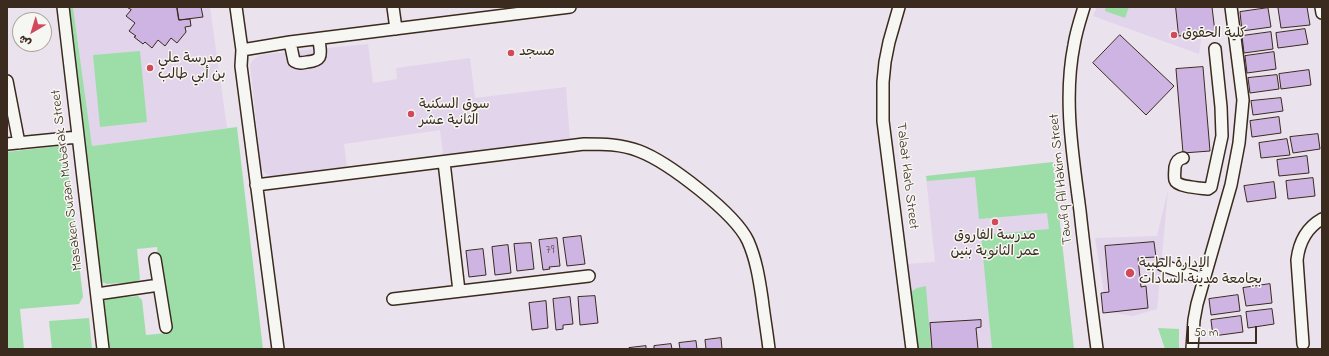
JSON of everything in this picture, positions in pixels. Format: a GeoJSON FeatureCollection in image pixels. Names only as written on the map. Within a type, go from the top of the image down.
{"type":"FeatureCollection","features":[{"type":"Feature","properties":{"kind":"street","name":"Masaken Suzan Mubarak Street"},"geometry":{"type":"LineString","coordinates":[[63,7],[103,349]]}},
{"type":"Feature","properties":{"kind":"street"},"geometry":{"type":"LineString","coordinates":[[236,7],[256,185],[278,349]]}},
{"type":"Feature","properties":{"kind":"street"},"geometry":{"type":"LineString","coordinates":[[393,7],[396,29]]}},
{"type":"Feature","properties":{"kind":"street"},"geometry":{"type":"LineString","coordinates":[[242,50],[290,42],[566,7]]}},
{"type":"Feature","properties":{"kind":"street","name":"Talaat Harb Street"},"geometry":{"type":"LineString","coordinates":[[899,7],[885,62],[883,121],[912,349]]}},
{"type":"Feature","properties":{"kind":"street","name":"Tawfiq Al Hakim Street"},"geometry":{"type":"LineString","coordinates":[[1084,7],[1073,46],[1070,68],[1069,98],[1071,139],[1097,349]]}},
{"type":"Feature","properties":{"kind":"street"},"geometry":{"type":"LineString","coordinates":[[1192,349],[1194,320],[1236,164],[1242,122],[1242,100],[1231,7]]}},
{"type":"Feature","properties":{"kind":"street"},"geometry":{"type":"LineString","coordinates":[[1321,7],[1322,13]]}},
{"type":"Feature","properties":{"kind":"street"},"geometry":{"type":"LineString","coordinates":[[290,42],[294,61],[299,63],[319,59],[319,39]]}},
{"type":"Feature","properties":{"kind":"street"},"geometry":{"type":"LineString","coordinates":[[1183,158],[1178,160],[1175,165],[1174,178],[1176,182],[1180,185],[1210,188],[1212,186],[1222,136],[1215,49]]}},
{"type":"Feature","properties":{"kind":"street"},"geometry":{"type":"LineString","coordinates":[[7,81],[19,143]]}},
{"type":"Feature","properties":{"kind":"street"},"geometry":{"type":"LineString","coordinates":[[1222,122],[1242,122]]}},
{"type":"Feature","properties":{"kind":"street"},"geometry":{"type":"LineString","coordinates":[[7,144],[78,137]]}},
{"type":"Feature","properties":{"kind":"street"},"geometry":{"type":"LineString","coordinates":[[256,185],[584,144],[618,145],[638,150],[669,167],[693,184],[734,221],[748,240],[757,268],[769,349]]}},
{"type":"Feature","properties":{"kind":"street"},"geometry":{"type":"LineString","coordinates":[[444,162],[459,291]]}},
{"type":"Feature","properties":{"kind":"street"},"geometry":{"type":"LineString","coordinates":[[1303,344],[1297,260],[1298,253],[1303,238],[1307,232],[1312,226],[1322,220]]}},
{"type":"Feature","properties":{"kind":"street"},"geometry":{"type":"LineString","coordinates":[[155,258],[166,327]]}},
{"type":"Feature","properties":{"kind":"street"},"geometry":{"type":"LineString","coordinates":[[1162,265],[1204,280]]}},
{"type":"Feature","properties":{"kind":"street"},"geometry":{"type":"LineString","coordinates":[[393,299],[588,276]]}},
{"type":"Feature","properties":{"kind":"street"},"geometry":{"type":"LineString","coordinates":[[97,294],[159,285]]}},
{"type":"Feature","properties":{"kind":"shaded area","name":"مدرسة علي بن أبي طالب"},"geometry":{"type":"Polygon","coordinates":[[[73,7],[210,7],[227,128],[92,146],[73,7]]]}},
{"type":"Feature","properties":{"kind":"shaded area","name":"كلية الحقوق"},"geometry":{"type":"Polygon","coordinates":[[[1097,7],[1206,7],[1199,54],[1093,16],[1097,7]]]}},
{"type":"Feature","properties":{"kind":"shaded area","name":"سوق السكنية الثانية عشر"},"geometry":{"type":"Polygon","coordinates":[[[368,44],[373,83],[397,79],[396,68],[470,58],[475,98],[566,87],[570,141],[444,160],[440,130],[344,144],[347,168],[272,177],[265,173],[261,167],[250,64],[253,60],[258,56],[267,54],[368,44]]]}},
{"type":"Feature","properties":{"kind":"shaded area","name":"مدرسة الفاروق عمر الثانوية بنين"},"geometry":{"type":"Polygon","coordinates":[[[1053,162],[1074,349],[918,349],[907,264],[935,262],[926,176],[1053,162]]]}},
{"type":"Feature","properties":{"kind":"shaded area","name":"الإدارة الطبية بجامعة مدينة السادات"},"geometry":{"type":"Polygon","coordinates":[[[1168,190],[1157,309],[1133,316],[1107,312],[1095,238],[1157,236],[1168,190]]]}},
{"type":"Feature","properties":{"kind":"green space"},"geometry":{"type":"Polygon","coordinates":[[[64,7],[73,7],[92,146],[237,127],[263,349],[109,349],[104,299],[138,296],[142,300],[146,335],[167,333],[157,247],[137,249],[140,279],[137,282],[107,284],[102,282],[64,7]]]}},
{"type":"Feature","properties":{"kind":"green space"},"geometry":{"type":"Polygon","coordinates":[[[1106,7],[1129,7],[1125,18],[1105,11],[1106,7]]]}},
{"type":"Feature","properties":{"kind":"green space"},"geometry":{"type":"Polygon","coordinates":[[[140,51],[147,122],[100,127],[93,55],[140,51]]]}},
{"type":"Feature","properties":{"kind":"green space"},"geometry":{"type":"Polygon","coordinates":[[[59,146],[66,153],[83,297],[79,304],[20,309],[24,349],[7,349],[7,152],[59,146]]]}},
{"type":"Feature","properties":{"kind":"green space"},"geometry":{"type":"Polygon","coordinates":[[[1053,162],[1074,349],[992,349],[981,235],[1049,229],[1047,213],[979,219],[975,177],[927,181],[926,176],[1053,162]]]}},
{"type":"Feature","properties":{"kind":"green space"},"geometry":{"type":"Polygon","coordinates":[[[926,286],[931,349],[918,349],[911,292],[917,288],[926,286]]]}},
{"type":"Feature","properties":{"kind":"green space"},"geometry":{"type":"Polygon","coordinates":[[[89,318],[92,349],[52,349],[49,321],[89,318]]]}},
{"type":"Feature","properties":{"kind":"green space"},"geometry":{"type":"Polygon","coordinates":[[[1158,328],[1179,329],[1179,349],[1165,349],[1158,328]]]}},
{"type":"Feature","properties":{"kind":"building"},"geometry":{"type":"Polygon","coordinates":[[[127,7],[177,7],[179,20],[190,19],[191,26],[185,27],[186,32],[177,43],[171,38],[165,46],[158,40],[152,48],[145,42],[143,44],[129,31],[135,23],[126,16],[131,10],[127,7]]]}},
{"type":"Feature","properties":{"kind":"building"},"geometry":{"type":"Polygon","coordinates":[[[177,7],[201,7],[203,17],[179,20],[177,7]]]}},
{"type":"Feature","properties":{"kind":"building"},"geometry":{"type":"Polygon","coordinates":[[[1176,7],[1212,7],[1215,32],[1179,36],[1176,7]]]}},
{"type":"Feature","properties":{"kind":"building"},"geometry":{"type":"Polygon","coordinates":[[[1307,7],[1310,25],[1281,28],[1278,8],[1307,7]]]}},
{"type":"Feature","properties":{"kind":"building"},"geometry":{"type":"Polygon","coordinates":[[[1268,8],[1271,27],[1242,31],[1240,12],[1268,8]]]}},
{"type":"Feature","properties":{"kind":"building"},"geometry":{"type":"Polygon","coordinates":[[[1305,29],[1308,44],[1278,48],[1276,33],[1305,29]]]}},
{"type":"Feature","properties":{"kind":"building"},"geometry":{"type":"Polygon","coordinates":[[[1271,32],[1273,49],[1244,53],[1242,36],[1271,32]]]}},
{"type":"Feature","properties":{"kind":"building"},"geometry":{"type":"Polygon","coordinates":[[[1120,35],[1174,86],[1146,115],[1093,63],[1120,35]]]}},
{"type":"Feature","properties":{"kind":"building"},"geometry":{"type":"Polygon","coordinates":[[[1274,52],[1276,69],[1247,73],[1245,56],[1274,52]]]}},
{"type":"Feature","properties":{"kind":"building"},"geometry":{"type":"Polygon","coordinates":[[[1203,67],[1210,151],[1183,153],[1176,69],[1203,67]]]}},
{"type":"Feature","properties":{"kind":"building"},"geometry":{"type":"Polygon","coordinates":[[[1309,70],[1311,85],[1281,89],[1279,74],[1309,70]]]}},
{"type":"Feature","properties":{"kind":"building"},"geometry":{"type":"Polygon","coordinates":[[[1277,75],[1279,89],[1250,93],[1248,78],[1277,75]]]}},
{"type":"Feature","properties":{"kind":"building"},"geometry":{"type":"Polygon","coordinates":[[[1281,98],[1283,111],[1253,115],[1251,101],[1281,98]]]}},
{"type":"Feature","properties":{"kind":"building"},"geometry":{"type":"Polygon","coordinates":[[[1279,117],[1281,133],[1252,137],[1250,121],[1279,117]]]}},
{"type":"Feature","properties":{"kind":"building"},"geometry":{"type":"Polygon","coordinates":[[[1318,134],[1320,149],[1293,153],[1290,137],[1318,134]]]}},
{"type":"Feature","properties":{"kind":"building"},"geometry":{"type":"Polygon","coordinates":[[[1287,139],[1290,155],[1261,158],[1259,143],[1287,139]]]}},
{"type":"Feature","properties":{"kind":"building"},"geometry":{"type":"Polygon","coordinates":[[[1307,156],[1309,173],[1279,176],[1277,160],[1307,156]]]}},
{"type":"Feature","properties":{"kind":"building"},"geometry":{"type":"Polygon","coordinates":[[[1313,178],[1315,196],[1288,199],[1286,181],[1313,178]]]}},
{"type":"Feature","properties":{"kind":"building"},"geometry":{"type":"Polygon","coordinates":[[[1274,182],[1276,198],[1247,202],[1244,186],[1274,182]]]}},
{"type":"Feature","properties":{"kind":"building"},"geometry":{"type":"Polygon","coordinates":[[[581,236],[585,264],[567,266],[563,238],[581,236]]]}},
{"type":"Feature","properties":{"kind":"building"},"geometry":{"type":"Polygon","coordinates":[[[557,238],[560,266],[549,267],[550,269],[543,270],[539,240],[557,238]]]}},
{"type":"Feature","properties":{"kind":"building"},"geometry":{"type":"Polygon","coordinates":[[[1154,242],[1156,257],[1138,258],[1141,287],[1146,286],[1148,308],[1103,313],[1101,293],[1109,292],[1105,246],[1154,242]]]}},
{"type":"Feature","properties":{"kind":"building"},"geometry":{"type":"Polygon","coordinates":[[[531,243],[534,269],[517,271],[514,244],[531,243]]]}},
{"type":"Feature","properties":{"kind":"building"},"geometry":{"type":"Polygon","coordinates":[[[508,245],[511,273],[495,275],[492,247],[508,245]]]}},
{"type":"Feature","properties":{"kind":"building"},"geometry":{"type":"Polygon","coordinates":[[[483,249],[486,275],[469,277],[466,251],[483,249]]]}},
{"type":"Feature","properties":{"kind":"building"},"geometry":{"type":"Polygon","coordinates":[[[1270,284],[1272,303],[1246,306],[1243,288],[1270,284]]]}},
{"type":"Feature","properties":{"kind":"building"},"geometry":{"type":"Polygon","coordinates":[[[1238,295],[1240,311],[1211,315],[1209,299],[1238,295]]]}},
{"type":"Feature","properties":{"kind":"building"},"geometry":{"type":"Polygon","coordinates":[[[595,296],[598,323],[580,325],[578,297],[595,296]]]}},
{"type":"Feature","properties":{"kind":"building"},"geometry":{"type":"Polygon","coordinates":[[[570,297],[573,324],[563,325],[563,329],[556,330],[553,299],[570,297]]]}},
{"type":"Feature","properties":{"kind":"building"},"geometry":{"type":"Polygon","coordinates":[[[546,301],[548,328],[532,330],[529,303],[546,301]]]}},
{"type":"Feature","properties":{"kind":"building"},"geometry":{"type":"Polygon","coordinates":[[[1272,309],[1274,324],[1248,328],[1246,312],[1272,309]]]}},
{"type":"Feature","properties":{"kind":"building"},"geometry":{"type":"Polygon","coordinates":[[[1241,316],[1243,332],[1213,336],[1211,320],[1241,316]]]}},
{"type":"Feature","properties":{"kind":"building"},"geometry":{"type":"Polygon","coordinates":[[[981,320],[981,327],[976,328],[978,349],[932,349],[930,323],[981,320]]]}},
{"type":"Feature","properties":{"kind":"building"},"geometry":{"type":"Polygon","coordinates":[[[721,338],[722,349],[706,349],[705,340],[721,338]]]}},
{"type":"Feature","properties":{"kind":"building"},"geometry":{"type":"Polygon","coordinates":[[[696,341],[697,349],[680,349],[679,343],[696,341]]]}},
{"type":"Feature","properties":{"kind":"building"},"geometry":{"type":"Polygon","coordinates":[[[671,344],[672,349],[654,349],[654,346],[671,344]]]}},
{"type":"Feature","properties":{"kind":"building"},"geometry":{"type":"Polygon","coordinates":[[[646,346],[646,349],[629,349],[629,348],[646,346]]]}},
{"type":"Feature","properties":{"kind":"place","name":"كلية الحقوق"},"geometry":{"type":"Point","coordinates":[1174,35]}},
{"type":"Feature","properties":{"kind":"place","name":"مسجد"},"geometry":{"type":"Point","coordinates":[511,53]}},
{"type":"Feature","properties":{"kind":"place","name":"مدرسة علي بن أبي طالب"},"geometry":{"type":"Point","coordinates":[150,68]}},
{"type":"Feature","properties":{"kind":"place","name":"سوق السكنية الثانية عشر"},"geometry":{"type":"Point","coordinates":[411,114]}},
{"type":"Feature","properties":{"kind":"place","name":"مدرسة الفاروق عمر الثانوية بنين"},"geometry":{"type":"Point","coordinates":[995,222]}},
{"type":"Feature","properties":{"kind":"place","name":"الإدارة الطبية بجامعة مدينة السادات"},"geometry":{"type":"Point","coordinates":[1130,273]}}]}
